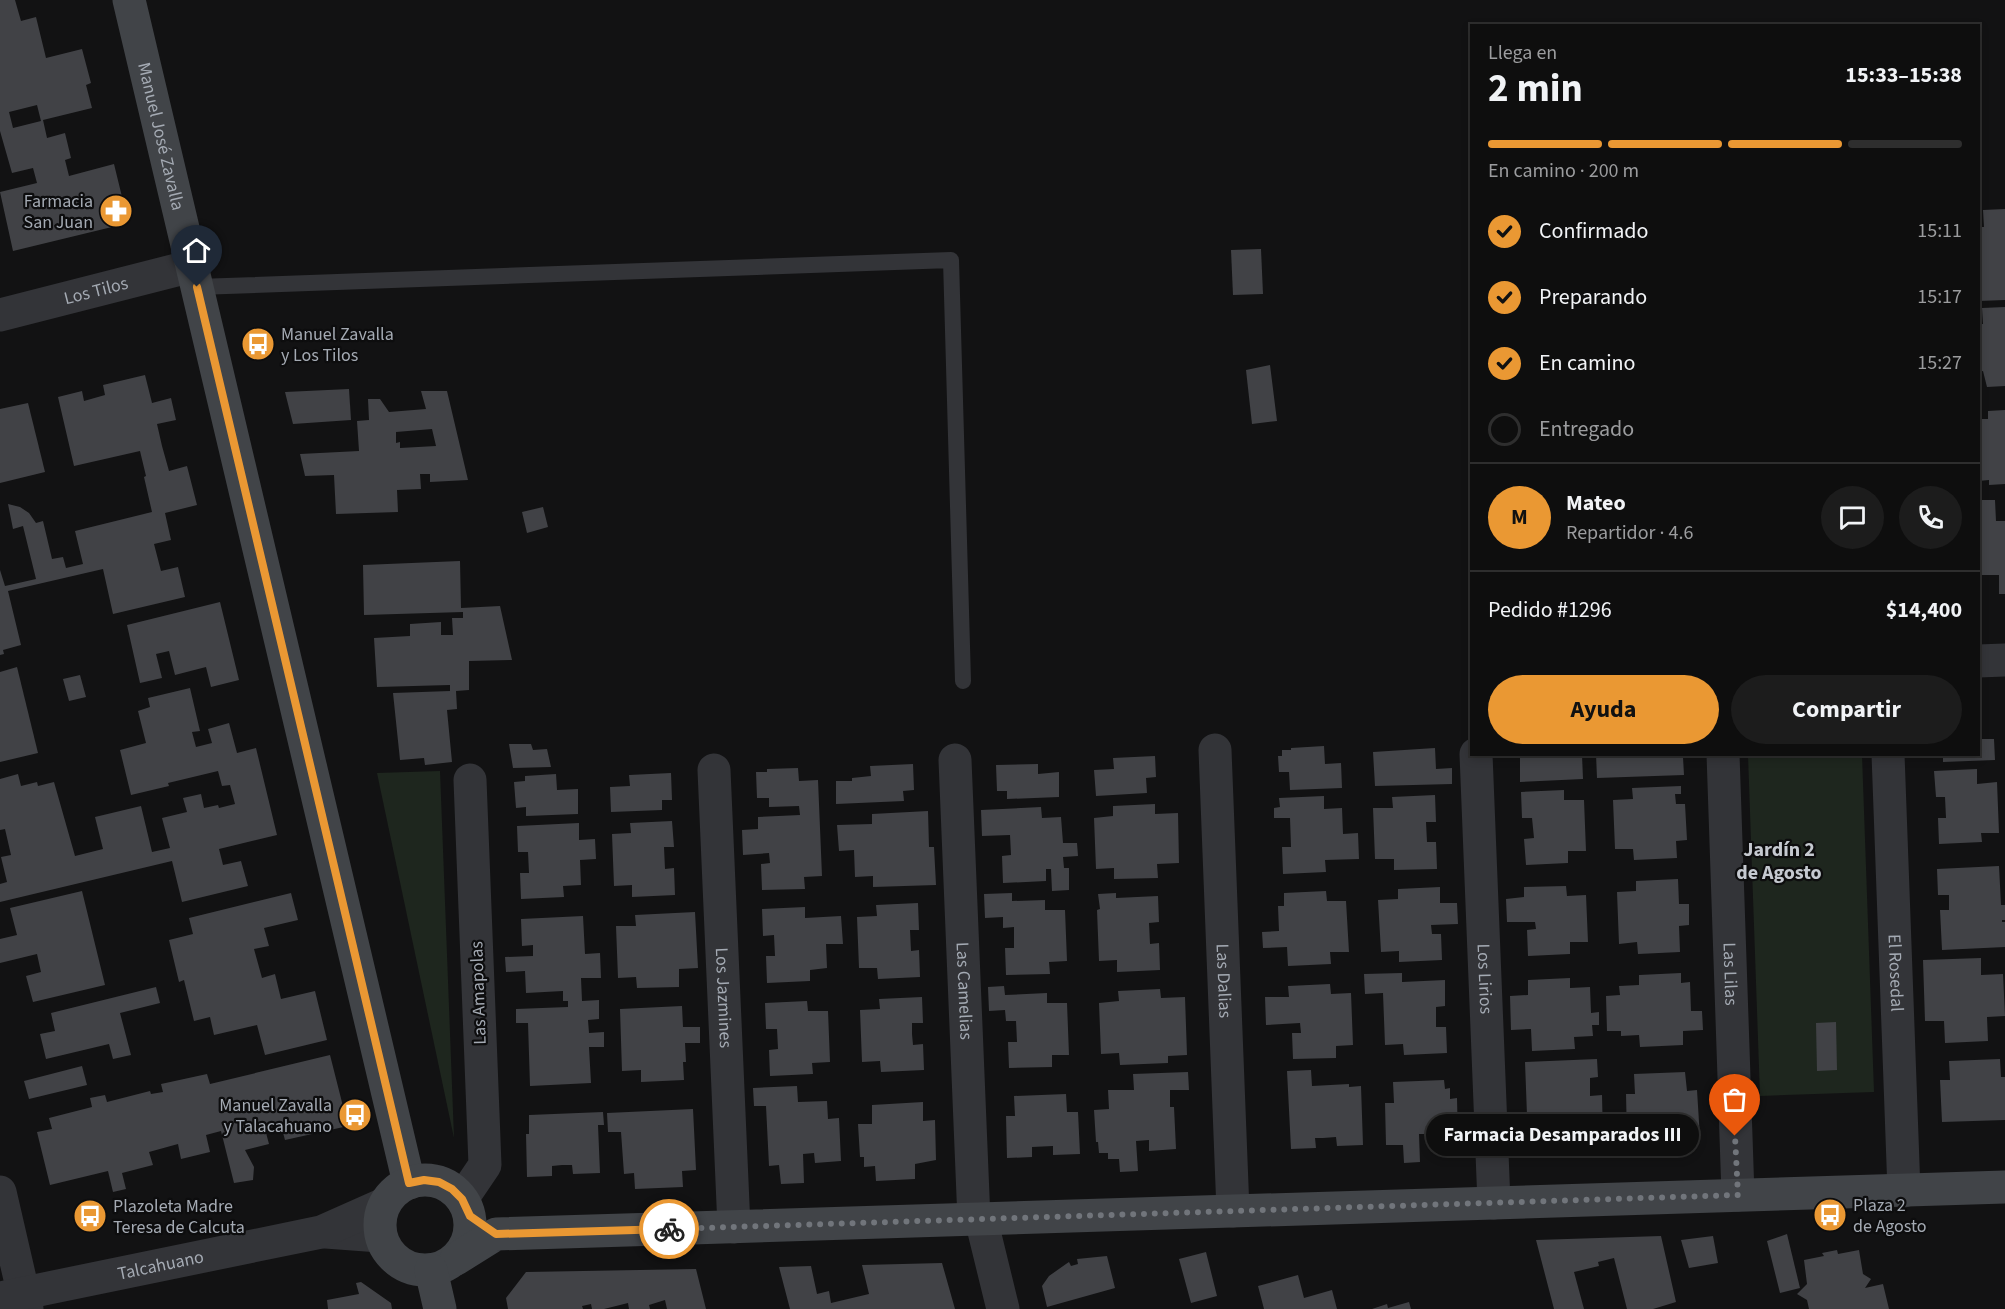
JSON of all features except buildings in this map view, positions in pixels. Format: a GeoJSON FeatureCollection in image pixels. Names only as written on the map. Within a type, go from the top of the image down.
{"type":"FeatureCollection","features":[{"type":"Feature","properties":{"kind":"street","name":"Manuel José Zavalla"},"geometry":{"type":"LineString","coordinates":[[129,0],[409,1183]]}},
{"type":"Feature","properties":{"kind":"street","name":"Los Tilos"},"geometry":{"type":"LineString","coordinates":[[0,315],[195,277]]}},
{"type":"Feature","properties":{"kind":"street"},"geometry":{"type":"LineString","coordinates":[[1980,661],[2005,660]]}},
{"type":"Feature","properties":{"kind":"street","name":"Las Dalias"},"geometry":{"type":"LineString","coordinates":[[1215,750],[1233,1211]]}},
{"type":"Feature","properties":{"kind":"street","name":"Los Lirios"},"geometry":{"type":"LineString","coordinates":[[1476,756],[1494,1203]]}},
{"type":"Feature","properties":{"kind":"street","name":"Las Lilas"},"geometry":{"type":"LineString","coordinates":[[1723,756],[1738,1195]]}},
{"type":"Feature","properties":{"kind":"street","name":"El Rosedal"},"geometry":{"type":"LineString","coordinates":[[1888,756],[1904,1191]]}},
{"type":"Feature","properties":{"kind":"street","name":"Las Camelias"},"geometry":{"type":"LineString","coordinates":[[955,760],[978,1220],[1003,1309]]}},
{"type":"Feature","properties":{"kind":"street","name":"Los Jazmines"},"geometry":{"type":"LineString","coordinates":[[714,770],[734,1227]]}},
{"type":"Feature","properties":{"kind":"street","name":"Las Amapolas"},"geometry":{"type":"LineString","coordinates":[[466,1208],[485,1165],[470,780]]}},
{"type":"Feature","properties":{"kind":"street"},"geometry":{"type":"LineString","coordinates":[[496,1234],[466,1208],[452,1189],[439,1182],[424,1180],[409,1183],[395,1191],[384,1204],[379,1220],[380,1236],[387,1252],[399,1263],[414,1270],[444,1265],[496,1234],[2005,1187]]}},
{"type":"Feature","properties":{"kind":"street"},"geometry":{"type":"LineString","coordinates":[[0,1192],[17,1300]]}},
{"type":"Feature","properties":{"kind":"street","name":"Talcahuano"},"geometry":{"type":"LineString","coordinates":[[17,1300],[321,1232],[384,1204]]}},
{"type":"Feature","properties":{"kind":"street"},"geometry":{"type":"LineString","coordinates":[[440,1309],[444,1265],[465,1246],[470,1232],[466,1208]]}},
{"type":"Feature","properties":{"kind":"street","name":"Talcahuano"},"geometry":{"type":"LineString","coordinates":[[321,1232],[380,1236]]}},
{"type":"Feature","properties":{"kind":"lane"},"geometry":{"type":"LineString","coordinates":[[195,277],[951,261],[963,681]]}},
{"type":"Feature","properties":{"kind":"shaded area"},"geometry":{"type":"Polygon","coordinates":[[[1748,756],[1862,756],[1874,1092],[1760,1096],[1748,756]]]}},
{"type":"Feature","properties":{"kind":"shaded area"},"geometry":{"type":"Polygon","coordinates":[[[440,771],[454,1138],[377,773],[440,771]]]}},
{"type":"Feature","properties":{"kind":"way so far"},"geometry":{"type":"LineString","coordinates":[[669,1229],[1738,1195],[1735,1136]]}},
{"type":"Feature","properties":{"kind":"place","name":"Farmacia San Juan"},"geometry":{"type":"Point","coordinates":[116,211]}},
{"type":"Feature","properties":{"kind":"place","name":"Manuel Zavalla y Los Tilos"},"geometry":{"type":"Point","coordinates":[258,344]}},
{"type":"Feature","properties":{"kind":"place","name":"Manuel Zavalla y Talacahuano"},"geometry":{"type":"Point","coordinates":[355,1115]}},
{"type":"Feature","properties":{"kind":"place","name":"Farmacia Desamparados III"},"geometry":{"type":"Point","coordinates":[1735,1136]}},
{"type":"Feature","properties":{"kind":"place","name":"Plaza 2 de Agosto"},"geometry":{"type":"Point","coordinates":[1830,1215]}},
{"type":"Feature","properties":{"kind":"place","name":"Plazoleta Madre Teresa de Calcuta"},"geometry":{"type":"Point","coordinates":[90,1216]}},
{"type":"Feature","properties":{"kind":"district","name":"Jardín 2 de Agosto"},"geometry":{"type":"Point","coordinates":[1779,860]}},
{"type":"Feature","properties":{"kind":"route"},"geometry":{"type":"LineString","coordinates":[[197,287],[409,1183],[424,1180],[439,1182],[452,1189],[462,1199],[470,1216],[496,1234],[669,1229]]}}]}
